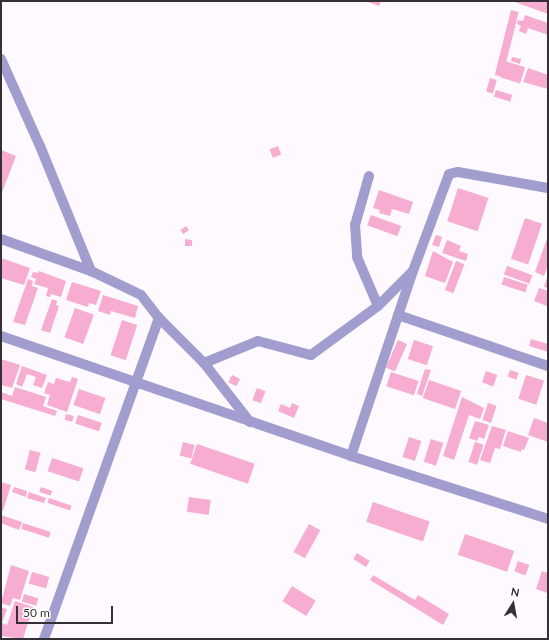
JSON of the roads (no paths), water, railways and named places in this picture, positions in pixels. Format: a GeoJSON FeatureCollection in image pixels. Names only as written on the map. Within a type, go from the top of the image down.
{"type":"FeatureCollection","features":[{"type":"Feature","properties":{"kind":"street"},"geometry":{"type":"LineString","coordinates":[[1,59],[40,146],[91,271]]}},
{"type":"Feature","properties":{"kind":"street"},"geometry":{"type":"LineString","coordinates":[[352,456],[413,271],[449,174],[458,172],[548,188]]}},
{"type":"Feature","properties":{"kind":"street"},"geometry":{"type":"LineString","coordinates":[[370,176],[355,225],[357,257],[378,306]]}},
{"type":"Feature","properties":{"kind":"street"},"geometry":{"type":"LineString","coordinates":[[1,239],[91,271],[141,295],[159,318],[204,363],[250,422]]}},
{"type":"Feature","properties":{"kind":"street"},"geometry":{"type":"LineString","coordinates":[[204,363],[258,341],[311,355],[378,306],[413,271]]}},
{"type":"Feature","properties":{"kind":"street"},"geometry":{"type":"LineString","coordinates":[[398,315],[548,366]]}},
{"type":"Feature","properties":{"kind":"street"},"geometry":{"type":"LineString","coordinates":[[44,639],[159,318]]}},
{"type":"Feature","properties":{"kind":"street"},"geometry":{"type":"LineString","coordinates":[[1,336],[250,422],[548,519]]}}]}
